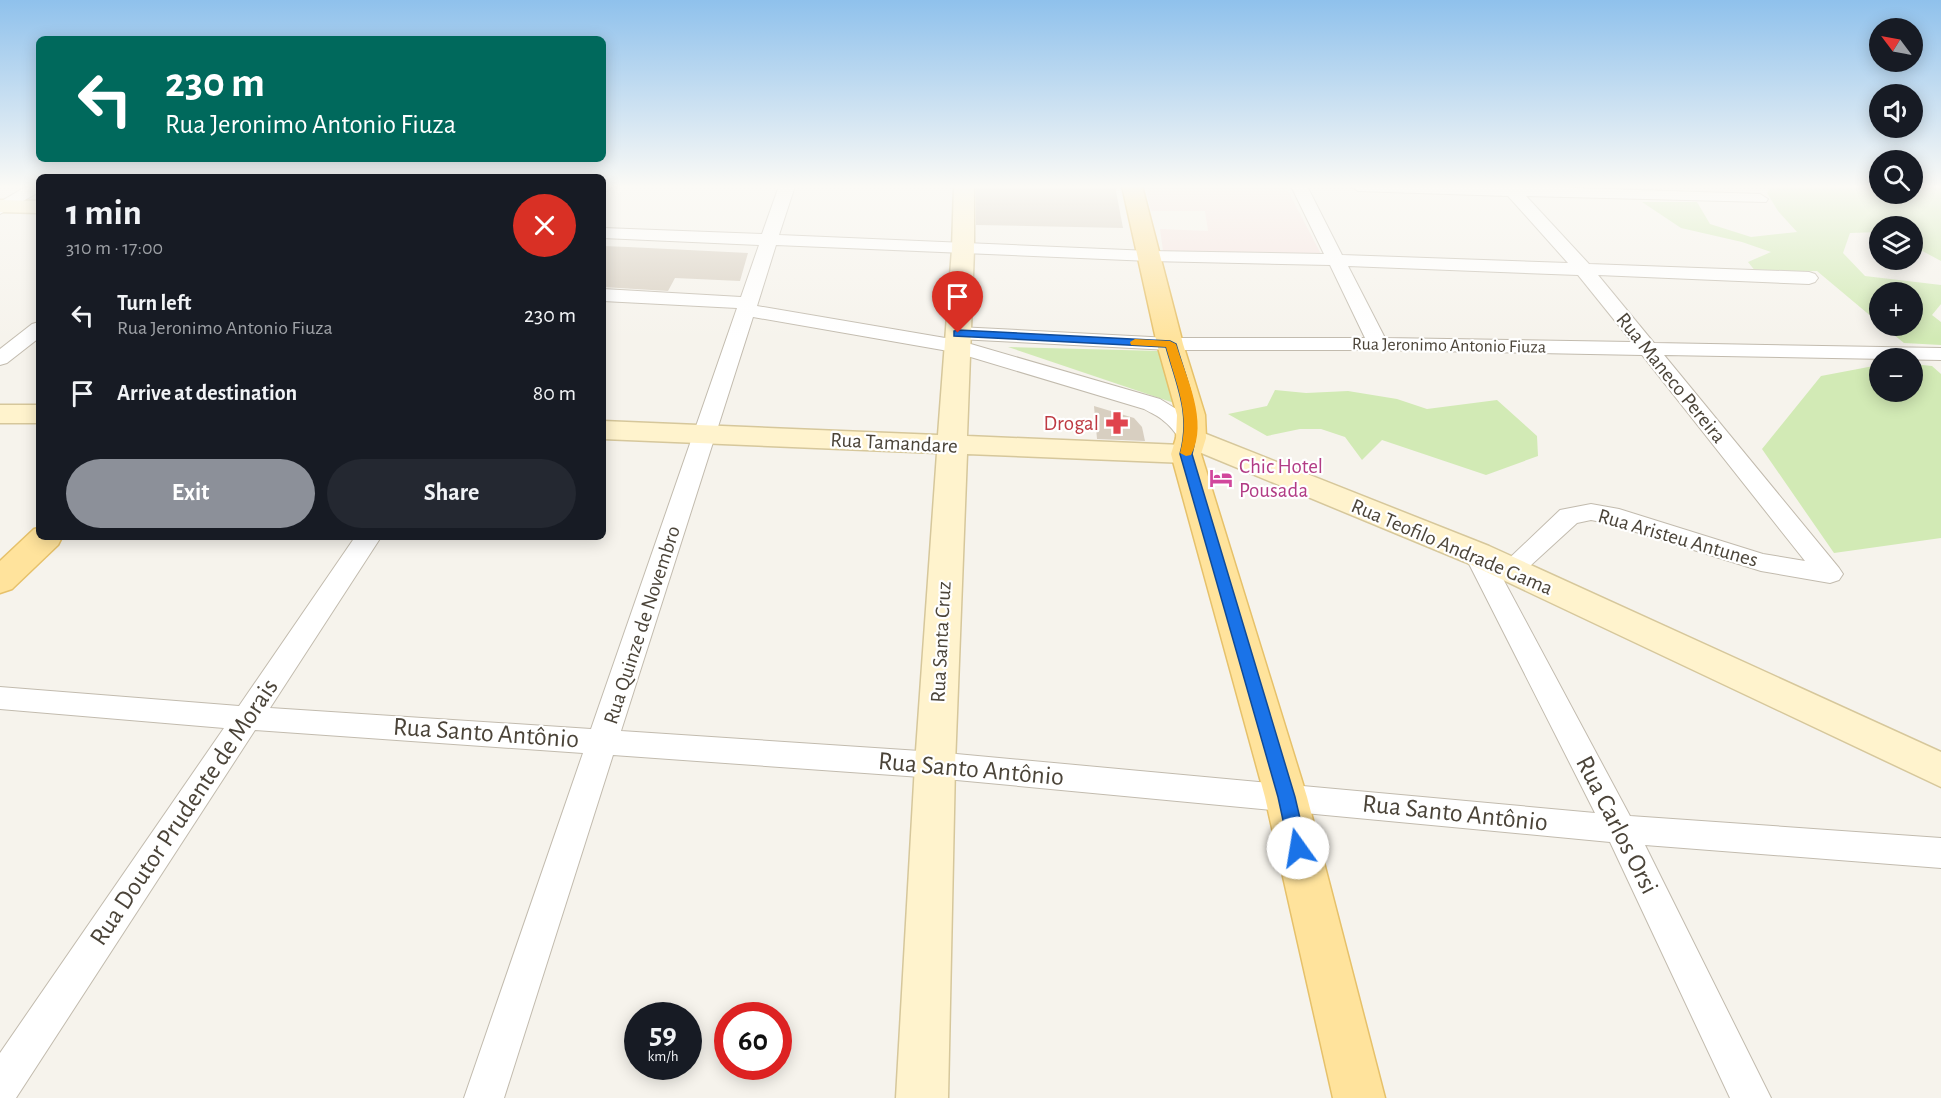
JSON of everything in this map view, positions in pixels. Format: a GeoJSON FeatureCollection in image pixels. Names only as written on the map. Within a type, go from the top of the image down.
{"type":"FeatureCollection","features":[{"type":"Feature","properties":{"kind":"main road"},"geometry":{"type":"LineString","coordinates":[[1145,237],[1170,344],[1191,415],[1188,446],[1286,797],[1359,1098]]}},
{"type":"Feature","properties":{"kind":"main road"},"geometry":{"type":"LineString","coordinates":[[0,581],[42,540]]}},
{"type":"Feature","properties":{"kind":"street"},"geometry":{"type":"LineString","coordinates":[[691,237],[1150,256],[1338,260],[1809,278]]}},
{"type":"Feature","properties":{"kind":"street","name":"Rua Quinze de Novembro"},"geometry":{"type":"LineString","coordinates":[[484,1098],[770,237]]}},
{"type":"Feature","properties":{"kind":"street","name":"Rua Santa Cruz"},"geometry":{"type":"LineString","coordinates":[[922,1098],[935,765],[963,237]]}},
{"type":"Feature","properties":{"kind":"street"},"geometry":{"type":"LineString","coordinates":[[1326,237],[1378,344]]}},
{"type":"Feature","properties":{"kind":"street","name":"Rua Maneco Pereira"},"geometry":{"type":"LineString","coordinates":[[1554,237],[1584,270],[1830,574]]}},
{"type":"Feature","properties":{"kind":"street","name":"Rua Teofilo Andrade Gama"},"geometry":{"type":"LineString","coordinates":[[606,295],[747,306],[957,340],[1152,404],[1173,417],[1188,446],[1477,554],[1941,770]]}},
{"type":"Feature","properties":{"kind":"street"},"geometry":{"type":"LineString","coordinates":[[0,360],[36,330]]}},
{"type":"Feature","properties":{"kind":"street","name":"Rua Jeronimo Antonio Fiuza"},"geometry":{"type":"LineString","coordinates":[[957,340],[1170,344],[1378,344],[1941,354]]}},
{"type":"Feature","properties":{"kind":"street"},"geometry":{"type":"LineString","coordinates":[[0,414],[36,414]]}},
{"type":"Feature","properties":{"kind":"street","name":"Rua Tamandare"},"geometry":{"type":"LineString","coordinates":[[606,430],[952,446],[1188,446]]}},
{"type":"Feature","properties":{"kind":"street","name":"Rua Aristeu Antunes"},"geometry":{"type":"LineString","coordinates":[[1510,570],[1569,516],[1591,512],[1610,515],[1761,562],[1830,574]]}},
{"type":"Feature","properties":{"kind":"street","name":"Rua Doutor Prudente de Morais"},"geometry":{"type":"LineString","coordinates":[[0,1087],[366,540]]}},
{"type":"Feature","properties":{"kind":"street","name":"Rua Carlos Orsi"},"geometry":{"type":"LineString","coordinates":[[1477,554],[1620,829],[1751,1098]]}},
{"type":"Feature","properties":{"kind":"street","name":"Rua Santo Antônio"},"geometry":{"type":"LineString","coordinates":[[0,698],[246,718],[935,765],[1620,829],[1941,853]]}},
{"type":"Feature","properties":{"kind":"shaded area"},"geometry":{"type":"Polygon","coordinates":[[[1161,237],[1312,237],[1321,254],[1163,251],[1161,237]]]}},
{"type":"Feature","properties":{"kind":"green space"},"geometry":{"type":"Polygon","coordinates":[[[1721,237],[1849,237],[1843,253],[1865,276],[1916,282],[1869,282],[1869,315],[1817,271],[1756,272],[1748,262],[1771,252],[1721,237]]]}},
{"type":"Feature","properties":{"kind":"green space"},"geometry":{"type":"Polygon","coordinates":[[[1923,237],[1941,237],[1941,261],[1923,251],[1923,237]]]}},
{"type":"Feature","properties":{"kind":"green space"},"geometry":{"type":"Polygon","coordinates":[[[1923,283],[1941,285],[1941,304],[1932,315],[1941,322],[1941,345],[1904,343],[1895,336],[1923,336],[1923,283]]]}},
{"type":"Feature","properties":{"kind":"green space"},"geometry":{"type":"Polygon","coordinates":[[[1008,347],[1160,351],[1174,403],[1008,347]]]}},
{"type":"Feature","properties":{"kind":"green space"},"geometry":{"type":"Polygon","coordinates":[[[1923,365],[1932,366],[1941,374],[1941,538],[1834,553],[1762,449],[1821,376],[1869,367],[1869,402],[1923,402],[1923,365]]]}},
{"type":"Feature","properties":{"kind":"green space"},"geometry":{"type":"Polygon","coordinates":[[[1275,390],[1306,393],[1348,391],[1397,399],[1427,409],[1497,400],[1537,436],[1538,456],[1486,475],[1382,440],[1362,460],[1345,437],[1321,429],[1300,429],[1267,436],[1228,414],[1267,406],[1275,390]]]}},
{"type":"Feature","properties":{"kind":"building"},"geometry":{"type":"Polygon","coordinates":[[[606,246],[748,253],[740,281],[675,278],[668,291],[606,287],[606,246]]]}},
{"type":"Feature","properties":{"kind":"building","name":"Drogal"},"geometry":{"type":"Polygon","coordinates":[[[1094,406],[1134,418],[1142,427],[1145,441],[1097,439],[1094,406]]]}},
{"type":"Feature","properties":{"kind":"slow traffic"},"geometry":{"type":"LineString","coordinates":[[1135,342],[1170,344],[1191,415],[1191,438],[1186,453]]}},
{"type":"Feature","properties":{"kind":"place","name":"Drogal"},"geometry":{"type":"Point","coordinates":[1117,423]}},
{"type":"Feature","properties":{"kind":"place","name":"Chic Hotel Pousada"},"geometry":{"type":"Point","coordinates":[1221,478]}},
{"type":"Feature","properties":{"kind":"route"},"geometry":{"type":"LineString","coordinates":[[958,333],[1170,344],[1191,415],[1191,438],[1186,454],[1286,797],[1298,848]]}}]}
